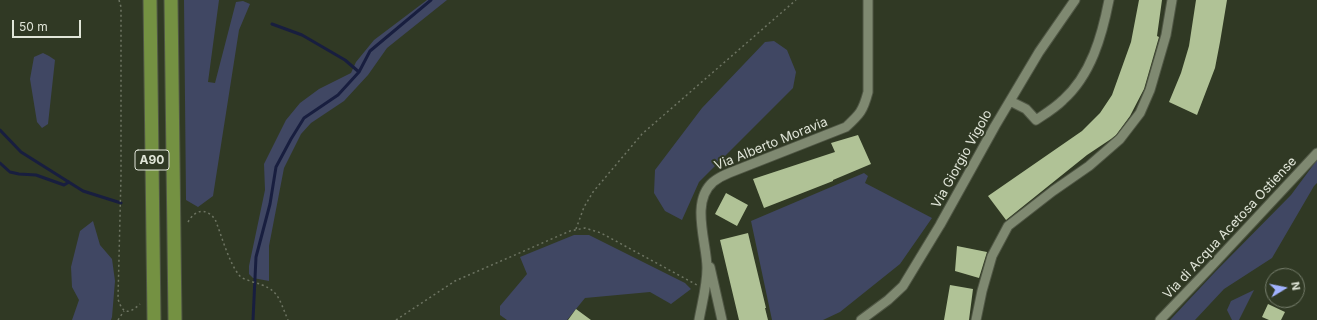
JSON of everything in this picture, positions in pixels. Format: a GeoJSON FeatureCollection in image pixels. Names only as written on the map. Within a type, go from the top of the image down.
{"type":"FeatureCollection","features":[{"type":"Feature","properties":{"kind":"highway","name":"A90"},"geometry":{"type":"LineString","coordinates":[[150,0],[154,320]]}},
{"type":"Feature","properties":{"kind":"highway","name":"A90"},"geometry":{"type":"LineString","coordinates":[[171,0],[175,320]]}},
{"type":"Feature","properties":{"kind":"street","name":"Via Alberto Moravia"},"geometry":{"type":"LineString","coordinates":[[699,320],[707,269],[701,214],[704,197],[707,190],[712,183],[729,173],[846,127],[860,115],[868,92],[868,0]]}},
{"type":"Feature","properties":{"kind":"street","name":"Via Giorgio Vigolo"},"geometry":{"type":"LineString","coordinates":[[861,320],[888,300],[903,286],[940,225],[1039,52],[1075,0]]}},
{"type":"Feature","properties":{"kind":"street"},"geometry":{"type":"LineString","coordinates":[[1010,101],[1026,109],[1036,120],[1063,101],[1081,79],[1088,67],[1105,24],[1109,0]]}},
{"type":"Feature","properties":{"kind":"street"},"geometry":{"type":"LineString","coordinates":[[976,320],[982,291],[992,256],[1008,226],[1053,191],[1089,166],[1120,139],[1140,113],[1150,90],[1166,35],[1172,0]]}},
{"type":"Feature","properties":{"kind":"street","name":"Via di Acqua Acetosa Ostiense"},"geometry":{"type":"LineString","coordinates":[[1160,320],[1317,153]]}},
{"type":"Feature","properties":{"kind":"street"},"geometry":{"type":"LineString","coordinates":[[706,249],[722,320]]}},
{"type":"Feature","properties":{"kind":"path"},"geometry":{"type":"LineString","coordinates":[[119,0],[121,7],[121,168],[118,300],[121,309],[124,311],[131,311],[140,304]]}},
{"type":"Feature","properties":{"kind":"path"},"geometry":{"type":"LineString","coordinates":[[576,229],[584,206],[593,192],[642,134],[796,0]]}},
{"type":"Feature","properties":{"kind":"path"},"geometry":{"type":"LineString","coordinates":[[188,222],[195,213],[202,211],[212,215],[238,274],[241,278],[262,284],[273,290],[277,294],[288,320]]}},
{"type":"Feature","properties":{"kind":"path"},"geometry":{"type":"LineString","coordinates":[[396,320],[455,281],[570,231],[585,228],[601,233],[705,289]]}},
{"type":"Feature","properties":{"kind":"path"},"geometry":{"type":"LineString","coordinates":[[118,320],[124,311]]}},
{"type":"Feature","properties":{"kind":"shaded area"},"geometry":{"type":"Polygon","coordinates":[[[184,0],[219,0],[208,82],[215,83],[236,2],[243,1],[250,4],[239,30],[213,196],[198,207],[186,200],[184,0]]]}},
{"type":"Feature","properties":{"kind":"shaded area"},"geometry":{"type":"Polygon","coordinates":[[[427,0],[447,0],[387,48],[368,75],[344,101],[311,123],[301,134],[284,168],[269,246],[269,281],[253,278],[249,274],[249,266],[265,190],[264,164],[286,120],[300,103],[319,89],[351,73],[356,62],[374,40],[427,0]]]}},
{"type":"Feature","properties":{"kind":"shaded area"},"geometry":{"type":"Polygon","coordinates":[[[774,41],[787,50],[796,72],[793,88],[699,182],[682,220],[665,211],[654,193],[655,170],[702,108],[765,42],[774,41]]]}},
{"type":"Feature","properties":{"kind":"shaded area"},"geometry":{"type":"Polygon","coordinates":[[[43,53],[55,60],[48,124],[42,128],[37,122],[30,79],[34,57],[43,53]]]}},
{"type":"Feature","properties":{"kind":"shaded area"},"geometry":{"type":"Polygon","coordinates":[[[1317,160],[1317,183],[1272,258],[1224,289],[1195,320],[1170,320],[1291,195],[1317,160]]]}},
{"type":"Feature","properties":{"kind":"shaded area"},"geometry":{"type":"Polygon","coordinates":[[[864,173],[868,176],[865,183],[932,218],[900,264],[840,312],[823,320],[772,320],[751,221],[864,173]]]}},
{"type":"Feature","properties":{"kind":"shaded area"},"geometry":{"type":"Polygon","coordinates":[[[93,221],[100,245],[112,259],[115,281],[112,317],[111,320],[72,320],[79,300],[72,287],[71,267],[80,231],[93,221]]]}},
{"type":"Feature","properties":{"kind":"shaded area"},"geometry":{"type":"Polygon","coordinates":[[[574,235],[589,235],[685,283],[691,289],[671,304],[650,292],[585,298],[567,320],[507,320],[500,315],[500,306],[527,274],[520,257],[574,235]]]}},
{"type":"Feature","properties":{"kind":"shaded area"},"geometry":{"type":"Polygon","coordinates":[[[1254,290],[1239,320],[1232,320],[1227,310],[1231,301],[1254,290]]]}},
{"type":"Feature","properties":{"kind":"building"},"geometry":{"type":"Polygon","coordinates":[[[1139,0],[1162,0],[1157,36],[1159,37],[1144,89],[1130,116],[1116,135],[1087,155],[1006,220],[988,196],[1082,131],[1100,113],[1112,95],[1131,42],[1139,0]]]}},
{"type":"Feature","properties":{"kind":"building"},"geometry":{"type":"Polygon","coordinates":[[[1196,0],[1227,0],[1215,68],[1197,115],[1169,102],[1181,73],[1189,46],[1196,0]]]}},
{"type":"Feature","properties":{"kind":"building"},"geometry":{"type":"Polygon","coordinates":[[[858,135],[871,164],[833,181],[764,208],[753,179],[835,152],[831,143],[858,135]]]}},
{"type":"Feature","properties":{"kind":"building"},"geometry":{"type":"Polygon","coordinates":[[[726,193],[748,205],[737,226],[715,214],[726,193]]]}},
{"type":"Feature","properties":{"kind":"building"},"geometry":{"type":"Polygon","coordinates":[[[748,233],[768,320],[739,320],[720,240],[748,233]]]}},
{"type":"Feature","properties":{"kind":"building"},"geometry":{"type":"Polygon","coordinates":[[[957,246],[987,252],[979,278],[955,271],[957,246]]]}},
{"type":"Feature","properties":{"kind":"building"},"geometry":{"type":"Polygon","coordinates":[[[950,285],[973,289],[969,320],[944,320],[950,285]]]}},
{"type":"Feature","properties":{"kind":"building"},"geometry":{"type":"Polygon","coordinates":[[[1266,308],[1276,308],[1285,312],[1281,320],[1269,320],[1262,317],[1266,308]]]}},
{"type":"Feature","properties":{"kind":"building"},"geometry":{"type":"Polygon","coordinates":[[[576,309],[591,320],[568,320],[576,309]]]}},
{"type":"Feature","properties":{"kind":"waterway"},"geometry":{"type":"LineString","coordinates":[[253,320],[256,257],[270,204],[276,167],[291,139],[304,118],[338,95],[359,72],[370,51],[431,0]]}},
{"type":"Feature","properties":{"kind":"waterway"},"geometry":{"type":"LineString","coordinates":[[272,24],[302,35],[345,60],[359,72]]}},
{"type":"Feature","properties":{"kind":"waterway"},"geometry":{"type":"LineString","coordinates":[[0,130],[21,152],[83,191],[121,203]]}},
{"type":"Feature","properties":{"kind":"waterway"},"geometry":{"type":"LineString","coordinates":[[0,163],[10,172],[36,175],[64,185],[69,182]]}}]}
